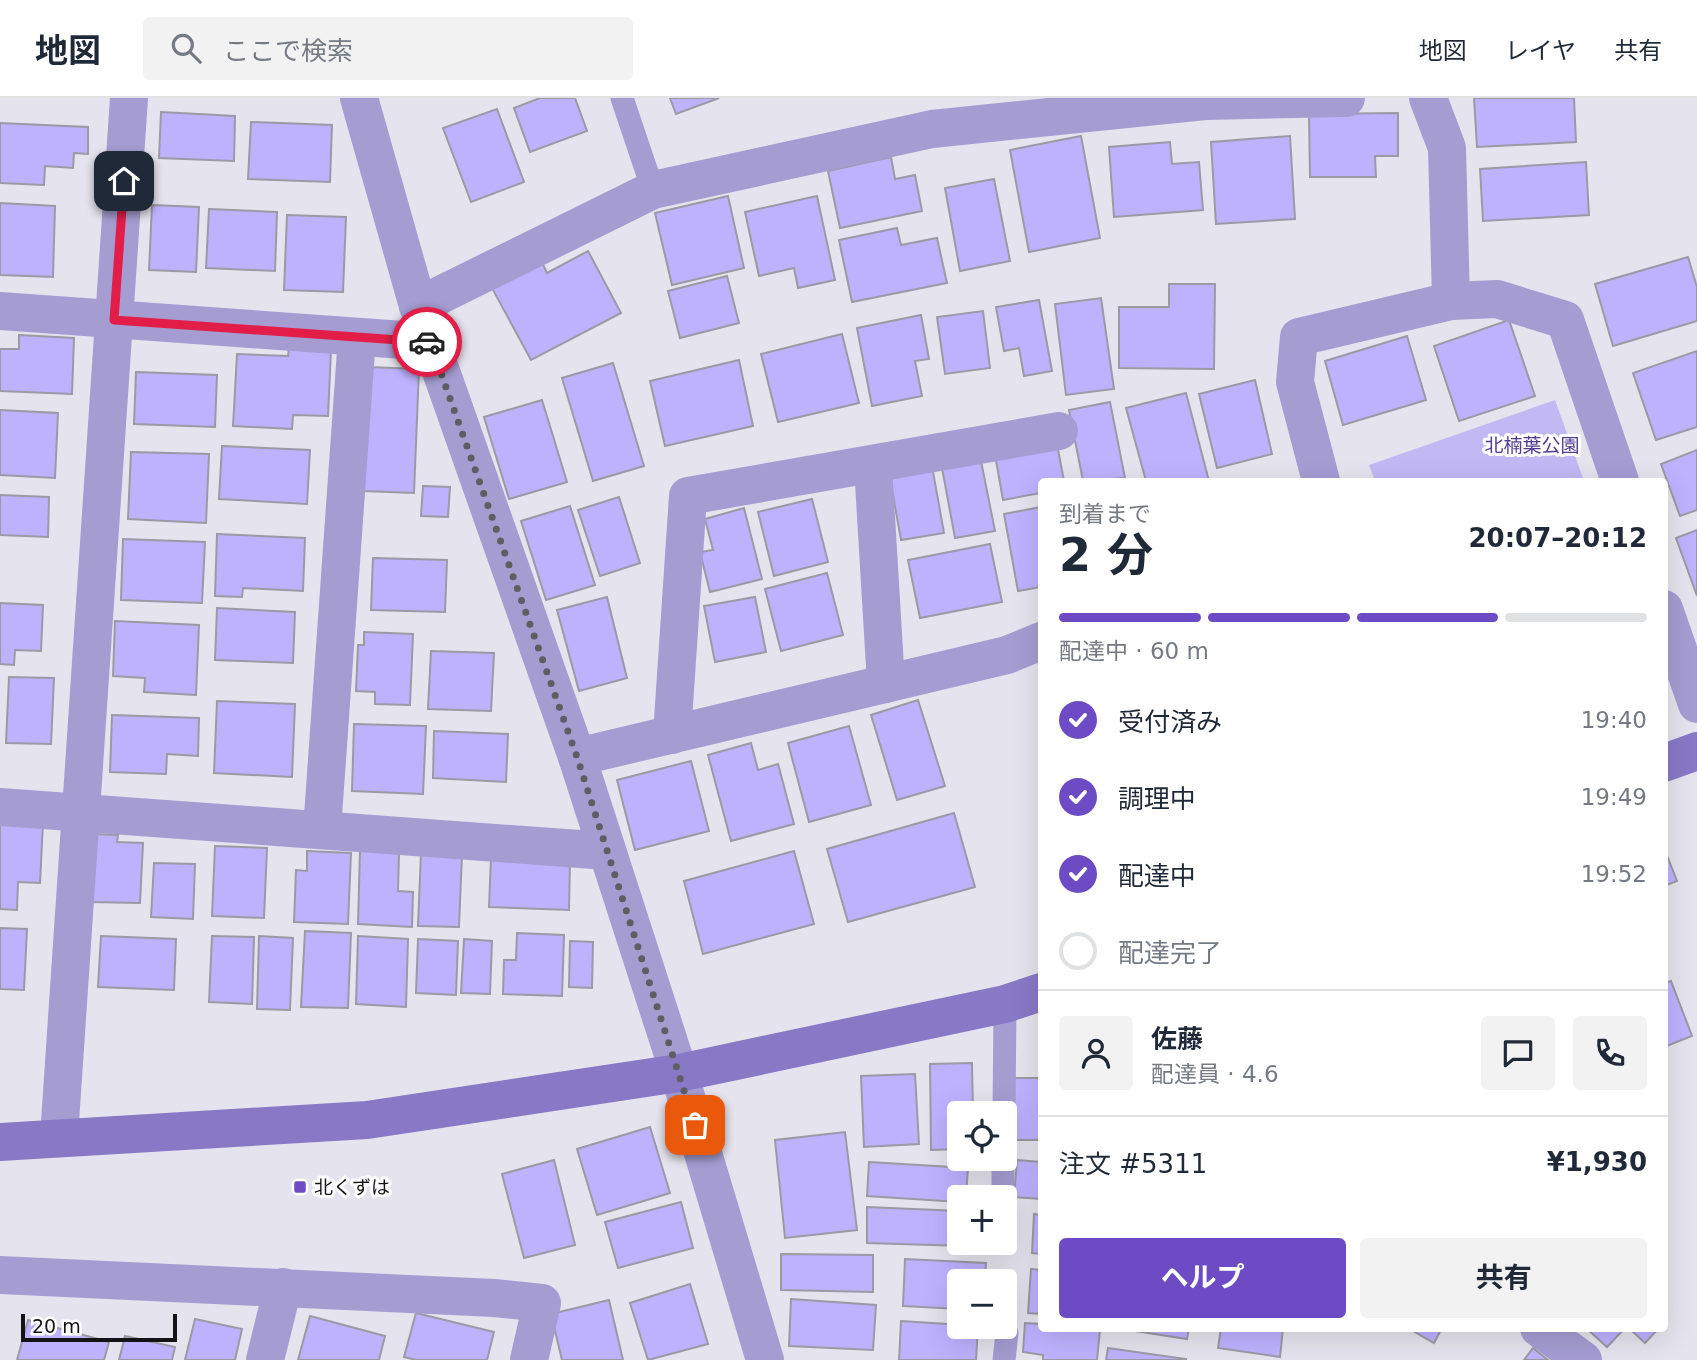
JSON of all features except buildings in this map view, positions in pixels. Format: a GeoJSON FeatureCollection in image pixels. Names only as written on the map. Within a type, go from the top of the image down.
{"type":"FeatureCollection","features":[{"type":"Feature","properties":{"kind":"street"},"geometry":{"type":"LineString","coordinates":[[59,1137],[129,98]]}},
{"type":"Feature","properties":{"kind":"street"},"geometry":{"type":"LineString","coordinates":[[359,98],[418,306],[577,757],[679,1073],[765,1360]]}},
{"type":"Feature","properties":{"kind":"street"},"geometry":{"type":"LineString","coordinates":[[418,306],[653,190],[927,114],[1205,99],[1346,98]]}},
{"type":"Feature","properties":{"kind":"street"},"geometry":{"type":"LineString","coordinates":[[1428,98],[1447,148],[1451,300]]}},
{"type":"Feature","properties":{"kind":"street"},"geometry":{"type":"LineString","coordinates":[[1320,478],[1295,382],[1299,337],[1451,300],[1497,299],[1564,320],[1619,478]]}},
{"type":"Feature","properties":{"kind":"street"},"geometry":{"type":"LineString","coordinates":[[0,312],[430,342]]}},
{"type":"Feature","properties":{"kind":"street"},"geometry":{"type":"LineString","coordinates":[[323,830],[357,337]]}},
{"type":"Feature","properties":{"kind":"street"},"geometry":{"type":"LineString","coordinates":[[672,735],[688,496],[873,466],[1059,431]]}},
{"type":"Feature","properties":{"kind":"street"},"geometry":{"type":"LineString","coordinates":[[873,466],[886,684]]}},
{"type":"Feature","properties":{"kind":"street"},"geometry":{"type":"LineString","coordinates":[[1668,621],[1697,704]]}},
{"type":"Feature","properties":{"kind":"street"},"geometry":{"type":"LineString","coordinates":[[577,757],[1007,655],[1038,642]]}},
{"type":"Feature","properties":{"kind":"street"},"geometry":{"type":"LineString","coordinates":[[1668,762],[1697,751]]}},
{"type":"Feature","properties":{"kind":"street"},"geometry":{"type":"LineString","coordinates":[[0,807],[607,851]]}},
{"type":"Feature","properties":{"kind":"street"},"geometry":{"type":"LineString","coordinates":[[0,1142],[367,1120],[679,1073],[1005,1004],[1038,993]]}},
{"type":"Feature","properties":{"kind":"street"},"geometry":{"type":"LineString","coordinates":[[3,1286],[283,1287],[542,1303],[529,1360]]}},
{"type":"Feature","properties":{"kind":"street"},"geometry":{"type":"LineString","coordinates":[[265,1360],[283,1287]]}},
{"type":"Feature","properties":{"kind":"street"},"geometry":{"type":"LineString","coordinates":[[1544,1332],[1583,1360]]}},
{"type":"Feature","properties":{"kind":"lane"},"geometry":{"type":"LineString","coordinates":[[622,98],[653,190]]}},
{"type":"Feature","properties":{"kind":"lane"},"geometry":{"type":"LineString","coordinates":[[1004,1101],[1005,1004]]}},
{"type":"Feature","properties":{"kind":"lane"},"geometry":{"type":"LineString","coordinates":[[1004,1360],[1006,1339]]}},
{"type":"Feature","properties":{"kind":"green space","name":"北楠葉公園"},"geometry":{"type":"Polygon","coordinates":[[[1555,400],[1583,478],[1374,478],[1369,465],[1555,400]]]}},
{"type":"Feature","properties":{"kind":"way so far"},"geometry":{"type":"LineString","coordinates":[[427,342],[430,342],[577,757],[695,1125]]}},
{"type":"Feature","properties":{"kind":"place","name":"北くずは"},"geometry":{"type":"Point","coordinates":[300,1187]}},
{"type":"Feature","properties":{"kind":"route"},"geometry":{"type":"LineString","coordinates":[[124,181],[114,320],[427,342]]}}]}
